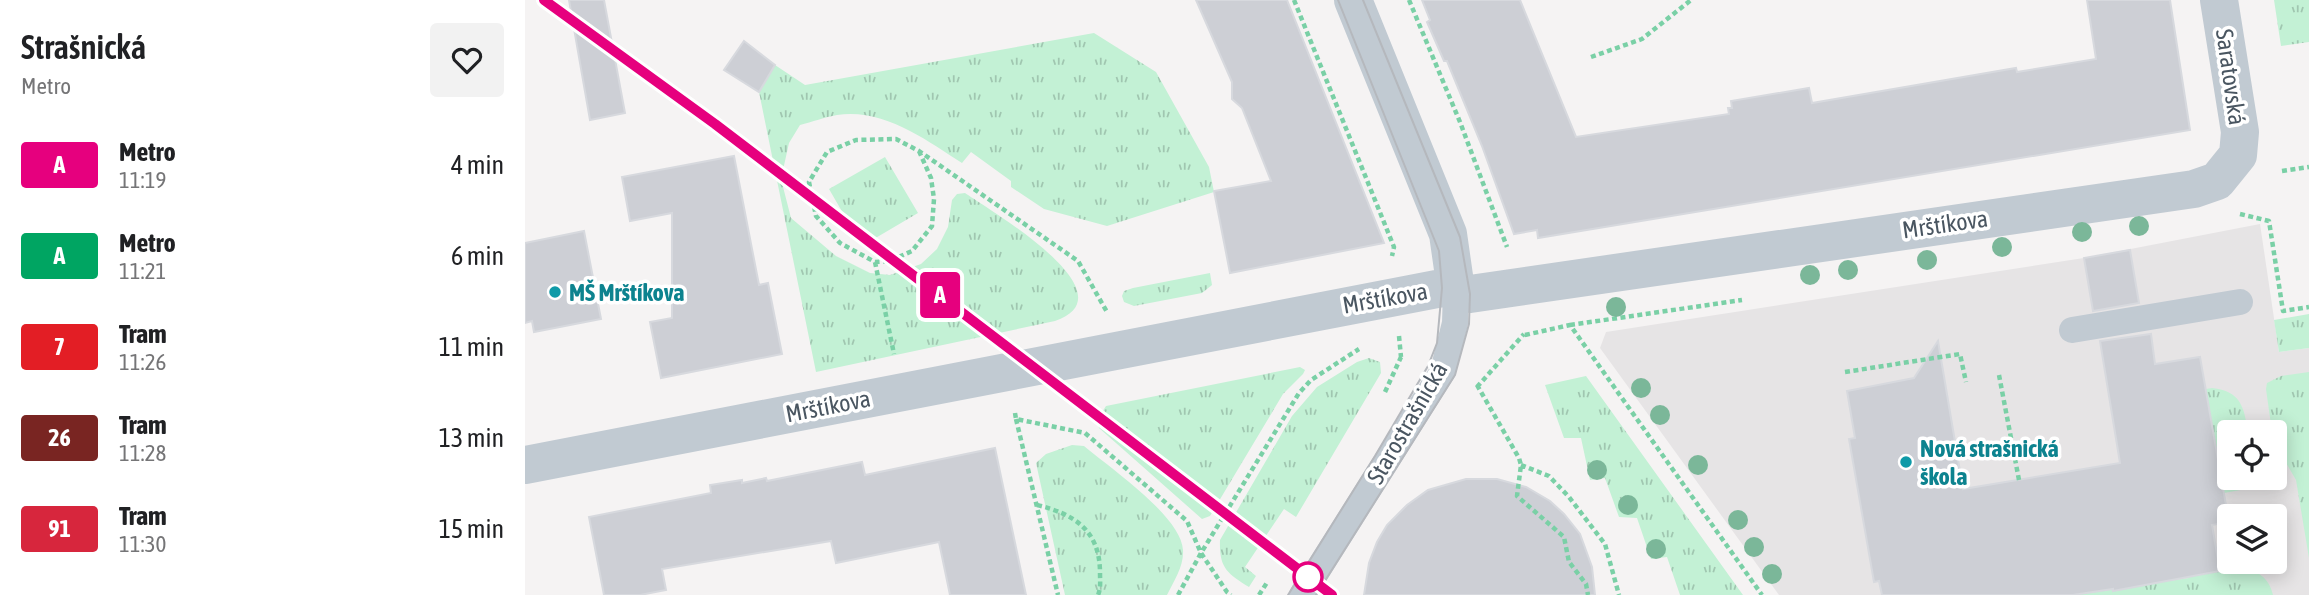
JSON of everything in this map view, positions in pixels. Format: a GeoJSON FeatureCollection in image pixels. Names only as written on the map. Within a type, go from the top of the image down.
{"type":"FeatureCollection","features":[{"type":"Feature","properties":{"kind":"street","name":"Starostrašnická"},"geometry":{"type":"LineString","coordinates":[[1353,0],[1448,234],[1456,290]]}},
{"type":"Feature","properties":{"kind":"street","name":"Saratovská"},"geometry":{"type":"LineString","coordinates":[[2219,0],[2240,132],[2238,155]]}},
{"type":"Feature","properties":{"kind":"street","name":"Mrštíkova"},"geometry":{"type":"LineString","coordinates":[[525,465],[1395,295],[1442,288],[1470,294],[2194,189],[2217,181],[2238,155]]}},
{"type":"Feature","properties":{"kind":"lane","name":"Starostrašnická"},"geometry":{"type":"LineString","coordinates":[[1303,595],[1443,371],[1455,323],[1456,290]]}},
{"type":"Feature","properties":{"kind":"lane"},"geometry":{"type":"LineString","coordinates":[[2072,330],[2240,302]]}},
{"type":"Feature","properties":{"kind":"path"},"geometry":{"type":"LineString","coordinates":[[1294,0],[1394,247],[1392,258]]}},
{"type":"Feature","properties":{"kind":"path"},"geometry":{"type":"LineString","coordinates":[[1409,0],[1510,253]]}},
{"type":"Feature","properties":{"kind":"path"},"geometry":{"type":"LineString","coordinates":[[1591,57],[1642,38],[1691,0]]}},
{"type":"Feature","properties":{"kind":"path"},"geometry":{"type":"LineString","coordinates":[[919,151],[931,178],[934,199],[932,226],[912,251],[890,261],[875,262],[840,243],[816,216],[809,182],[827,152],[856,140],[896,139],[919,151],[1078,261],[1109,315],[1118,350]]}},
{"type":"Feature","properties":{"kind":"path"},"geometry":{"type":"LineString","coordinates":[[2282,171],[2309,167]]}},
{"type":"Feature","properties":{"kind":"path"},"geometry":{"type":"LineString","coordinates":[[2269,221],[2283,311],[2309,307]]}},
{"type":"Feature","properties":{"kind":"path"},"geometry":{"type":"LineString","coordinates":[[875,262],[894,355]]}},
{"type":"Feature","properties":{"kind":"path"},"geometry":{"type":"LineString","coordinates":[[1478,385],[1525,335],[1570,325],[1762,595]]}},
{"type":"Feature","properties":{"kind":"path"},"geometry":{"type":"LineString","coordinates":[[1524,326],[1525,335]]}},
{"type":"Feature","properties":{"kind":"path"},"geometry":{"type":"LineString","coordinates":[[1388,342],[1399,340]]}},
{"type":"Feature","properties":{"kind":"path"},"geometry":{"type":"LineString","coordinates":[[1178,595],[1299,393],[1311,380],[1356,349],[1367,347]]}},
{"type":"Feature","properties":{"kind":"path"},"geometry":{"type":"LineString","coordinates":[[1845,372],[1960,355],[1966,382]]}},
{"type":"Feature","properties":{"kind":"path"},"geometry":{"type":"LineString","coordinates":[[1384,394],[1401,357]]}},
{"type":"Feature","properties":{"kind":"path"},"geometry":{"type":"LineString","coordinates":[[1005,372],[1058,595]]}},
{"type":"Feature","properties":{"kind":"path"},"geometry":{"type":"LineString","coordinates":[[1999,375],[2019,480]]}},
{"type":"Feature","properties":{"kind":"path"},"geometry":{"type":"LineString","coordinates":[[1468,381],[1478,385],[1521,466],[1517,496],[1565,537],[1569,562],[1586,584],[1588,595]]}},
{"type":"Feature","properties":{"kind":"path"},"geometry":{"type":"LineString","coordinates":[[1016,419],[1086,433],[1187,521],[1201,553],[1231,595]]}},
{"type":"Feature","properties":{"kind":"path"},"geometry":{"type":"LineString","coordinates":[[1521,466],[1549,476],[1605,544],[1619,595]]}},
{"type":"Feature","properties":{"kind":"path"},"geometry":{"type":"LineString","coordinates":[[1037,505],[1062,511],[1080,522],[1094,541],[1100,563],[1098,595]]}},
{"type":"Feature","properties":{"kind":"shaded area"},"geometry":{"type":"Polygon","coordinates":[[[2260,224],[2279,352],[2309,348],[2309,595],[1779,595],[1600,348],[1606,332],[2084,258],[2260,224]]]}},
{"type":"Feature","properties":{"kind":"green space"},"geometry":{"type":"Polygon","coordinates":[[[2274,0],[2309,0],[2309,42],[2281,46],[2274,0]]]}},
{"type":"Feature","properties":{"kind":"green space"},"geometry":{"type":"Polygon","coordinates":[[[1094,33],[1156,72],[1209,167],[1214,192],[1107,226],[1044,209],[1011,187],[1011,181],[971,152],[962,163],[919,136],[888,121],[854,114],[832,116],[800,125],[789,143],[781,179],[791,218],[836,256],[870,273],[890,275],[921,264],[937,249],[948,227],[952,200],[957,194],[965,193],[1049,254],[1068,273],[1077,292],[1075,308],[1055,321],[816,372],[759,92],[775,65],[805,85],[1094,33]]]}},
{"type":"Feature","properties":{"kind":"green space"},"geometry":{"type":"Polygon","coordinates":[[[885,157],[918,213],[862,246],[829,189],[885,157]]]}},
{"type":"Feature","properties":{"kind":"green space"},"geometry":{"type":"Polygon","coordinates":[[[1210,273],[1212,285],[1202,293],[1134,306],[1124,302],[1122,296],[1124,291],[1133,288],[1210,273]]]}},
{"type":"Feature","properties":{"kind":"green space"},"geometry":{"type":"Polygon","coordinates":[[[2309,314],[2309,348],[2279,352],[2274,320],[2309,314]]]}},
{"type":"Feature","properties":{"kind":"green space"},"geometry":{"type":"Polygon","coordinates":[[[1369,358],[1380,362],[1381,373],[1296,517],[1284,509],[1245,567],[1256,576],[1249,587],[1226,569],[1221,557],[1220,540],[1292,416],[1317,387],[1357,362],[1369,358]]]}},
{"type":"Feature","properties":{"kind":"green space"},"geometry":{"type":"Polygon","coordinates":[[[1300,367],[1305,370],[1303,374],[1283,394],[1210,516],[1202,519],[1099,428],[1097,420],[1106,406],[1300,367]]]}},
{"type":"Feature","properties":{"kind":"green space"},"geometry":{"type":"Polygon","coordinates":[[[2309,372],[2309,558],[2296,480],[2287,465],[2287,420],[2270,420],[2267,383],[2281,376],[2309,372]]]}},
{"type":"Feature","properties":{"kind":"green space"},"geometry":{"type":"Polygon","coordinates":[[[1586,376],[1743,595],[1680,595],[1667,557],[1651,559],[1637,518],[1619,517],[1605,478],[1590,480],[1581,438],[1564,438],[1545,385],[1586,376]]]}},
{"type":"Feature","properties":{"kind":"green space"},"geometry":{"type":"Polygon","coordinates":[[[2206,389],[2222,390],[2235,397],[2245,420],[2217,420],[2217,453],[2206,389]]]}},
{"type":"Feature","properties":{"kind":"green space"},"geometry":{"type":"Polygon","coordinates":[[[1072,445],[1084,446],[1143,494],[1170,522],[1179,537],[1183,556],[1167,595],[1065,595],[1036,463],[1046,454],[1072,445]]]}},
{"type":"Feature","properties":{"kind":"green space"},"geometry":{"type":"Polygon","coordinates":[[[2217,571],[2217,574],[2258,574],[2269,584],[2273,595],[2074,595],[2189,578],[2217,571]]]}},
{"type":"Feature","properties":{"kind":"building"},"geometry":{"type":"Polygon","coordinates":[[[569,0],[604,0],[625,113],[590,120],[569,0]]]}},
{"type":"Feature","properties":{"kind":"building"},"geometry":{"type":"Polygon","coordinates":[[[1196,0],[1287,0],[1384,243],[1230,273],[1214,191],[1271,181],[1242,108],[1232,99],[1232,82],[1196,0]]]}},
{"type":"Feature","properties":{"kind":"building"},"geometry":{"type":"Polygon","coordinates":[[[1422,0],[1520,0],[1576,137],[1729,114],[1731,101],[1809,88],[1812,103],[2016,68],[2017,72],[2096,59],[2087,0],[2170,0],[2190,130],[1538,238],[1537,230],[1514,234],[1482,146],[1447,61],[1444,61],[1427,22],[1430,20],[1422,0]]]}},
{"type":"Feature","properties":{"kind":"building"},"geometry":{"type":"Polygon","coordinates":[[[744,41],[775,65],[759,92],[724,70],[744,41]]]}},
{"type":"Feature","properties":{"kind":"building"},"geometry":{"type":"Polygon","coordinates":[[[734,156],[759,285],[768,283],[782,354],[661,378],[650,322],[672,318],[672,213],[630,221],[622,177],[734,156]]]}},
{"type":"Feature","properties":{"kind":"building","name":"MŠ Mrštíkova"},"geometry":{"type":"Polygon","coordinates":[[[584,231],[601,319],[534,332],[532,321],[525,323],[525,243],[584,231]]]}},
{"type":"Feature","properties":{"kind":"building"},"geometry":{"type":"Polygon","coordinates":[[[2130,250],[2139,303],[2093,311],[2084,258],[2130,250]]]}},
{"type":"Feature","properties":{"kind":"building","name":"Nová strašnická škola"},"geometry":{"type":"Polygon","coordinates":[[[2151,334],[2155,364],[2200,357],[2217,454],[2217,490],[2223,490],[2226,504],[2217,504],[2217,524],[2212,525],[2217,572],[2113,591],[2073,595],[1882,595],[1879,581],[1874,582],[1849,439],[1855,438],[1847,391],[1914,378],[1938,341],[1963,489],[2120,463],[2100,341],[2151,334]]]}},
{"type":"Feature","properties":{"kind":"building"},"geometry":{"type":"Polygon","coordinates":[[[995,448],[1026,595],[950,595],[939,542],[836,563],[831,541],[662,569],[666,590],[640,595],[604,595],[589,517],[711,493],[710,485],[766,478],[767,481],[862,462],[865,475],[995,448]]]}},
{"type":"Feature","properties":{"kind":"building"},"geometry":{"type":"Polygon","coordinates":[[[1466,479],[1497,479],[1526,487],[1550,501],[1580,534],[1592,567],[1595,595],[1364,595],[1369,563],[1387,525],[1407,505],[1428,490],[1466,479]]]}},
{"type":"Feature","properties":{"kind":"tram line"},"geometry":{"type":"LineString","coordinates":[[1288,595],[1428,366],[1437,343],[1442,288],[1439,251],[1338,0]]}},
{"type":"Feature","properties":{"kind":"tram line"},"geometry":{"type":"LineString","coordinates":[[1316,595],[1455,375],[1469,324],[1470,294],[1460,237],[1363,0]]}},
{"type":"Feature","properties":{"kind":"metro line","name":"A"},"geometry":{"type":"LineString","coordinates":[[544,0],[676,94],[1332,595]]}},
{"type":"Feature","properties":{"kind":"place","name":"MŠ Mrštíkova"},"geometry":{"type":"Point","coordinates":[555,292]}},
{"type":"Feature","properties":{"kind":"place","name":"Nová strašnická škola"},"geometry":{"type":"Point","coordinates":[1906,462]}}]}
